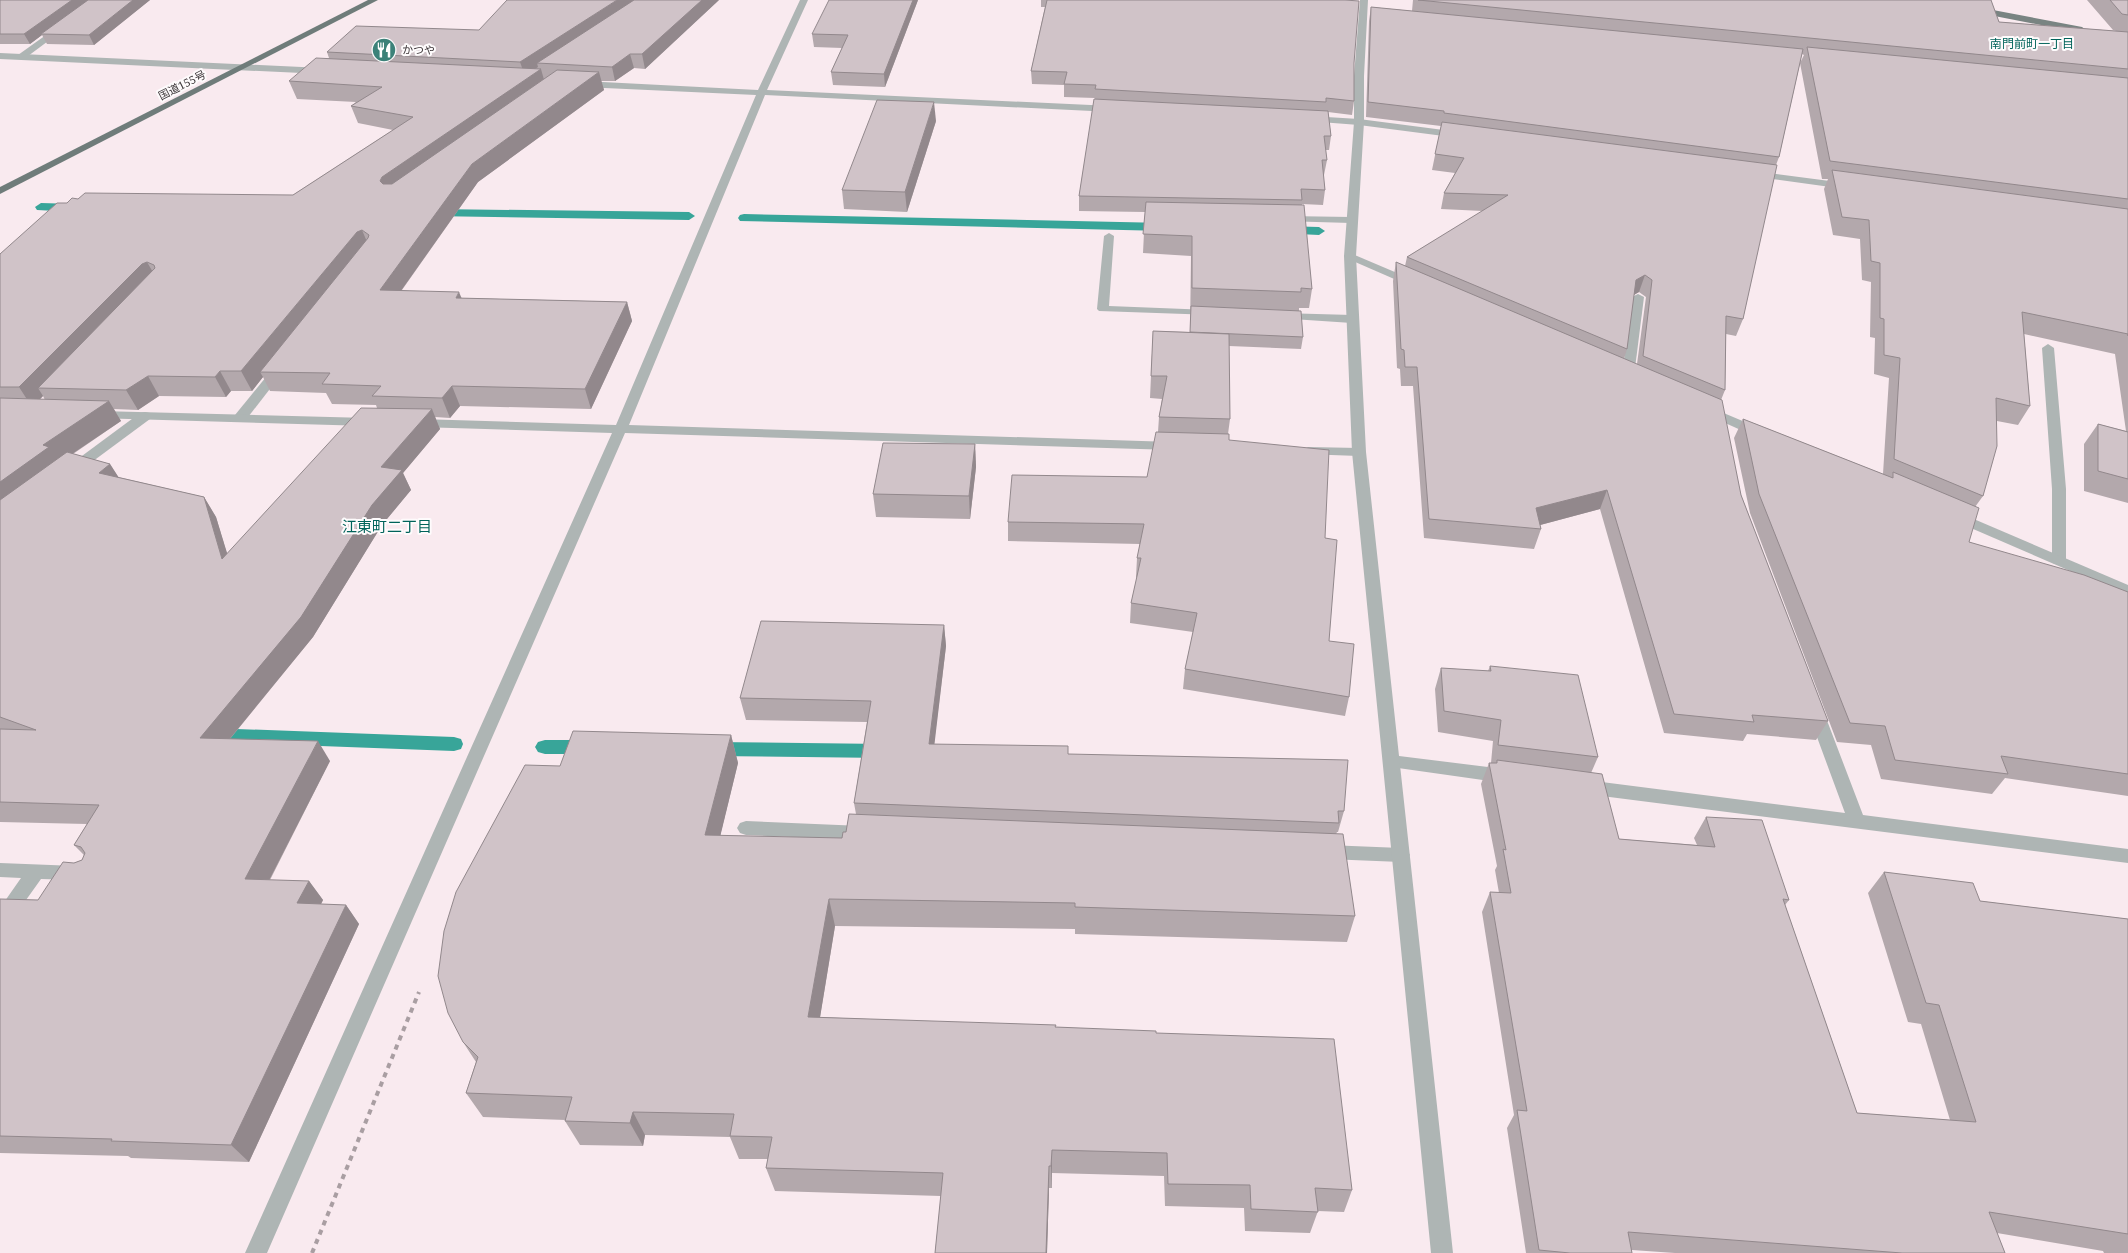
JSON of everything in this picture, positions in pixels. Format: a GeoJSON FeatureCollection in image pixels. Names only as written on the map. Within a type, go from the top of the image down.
{"type":"FeatureCollection","features":[{"type":"Feature","properties":{"kind":"highway","name":"国道155号"},"geometry":{"type":"LineString","coordinates":[[0,191],[374,0]]}},
{"type":"Feature","properties":{"kind":"main road"},"geometry":{"type":"LineString","coordinates":[[1965,7],[2092,32]]}},
{"type":"Feature","properties":{"kind":"street"},"geometry":{"type":"LineString","coordinates":[[256,1253],[621,428],[761,94],[804,0]]}},
{"type":"Feature","properties":{"kind":"street"},"geometry":{"type":"LineString","coordinates":[[1364,0],[1367,16],[1359,76],[1359,122],[1350,256],[1359,452],[1442,1253]]}},
{"type":"Feature","properties":{"kind":"street"},"geometry":{"type":"LineString","coordinates":[[22,57],[68,23]]}},
{"type":"Feature","properties":{"kind":"street"},"geometry":{"type":"LineString","coordinates":[[0,56],[331,71]]}},
{"type":"Feature","properties":{"kind":"street"},"geometry":{"type":"LineString","coordinates":[[568,84],[1123,109]]}},
{"type":"Feature","properties":{"kind":"street"},"geometry":{"type":"LineString","coordinates":[[1304,119],[1359,122],[1467,136]]}},
{"type":"Feature","properties":{"kind":"street"},"geometry":{"type":"LineString","coordinates":[[1744,173],[1852,187]]}},
{"type":"Feature","properties":{"kind":"street"},"geometry":{"type":"LineString","coordinates":[[1272,219],[1351,220]]}},
{"type":"Feature","properties":{"kind":"street"},"geometry":{"type":"LineString","coordinates":[[1109,236],[1103,309],[1223,314]]}},
{"type":"Feature","properties":{"kind":"street"},"geometry":{"type":"LineString","coordinates":[[1350,256],[1422,287]]}},
{"type":"Feature","properties":{"kind":"street"},"geometry":{"type":"LineString","coordinates":[[1628,376],[1638,297]]}},
{"type":"Feature","properties":{"kind":"street"},"geometry":{"type":"LineString","coordinates":[[1272,316],[1352,318]]}},
{"type":"Feature","properties":{"kind":"street"},"geometry":{"type":"LineString","coordinates":[[2048,348],[2059,489],[2059,561]]}},
{"type":"Feature","properties":{"kind":"street"},"geometry":{"type":"LineString","coordinates":[[240,418],[289,356]]}},
{"type":"Feature","properties":{"kind":"street"},"geometry":{"type":"LineString","coordinates":[[1696,405],[1776,440]]}},
{"type":"Feature","properties":{"kind":"street"},"geometry":{"type":"LineString","coordinates":[[86,414],[376,422]]}},
{"type":"Feature","properties":{"kind":"street"},"geometry":{"type":"LineString","coordinates":[[61,478],[145,416]]}},
{"type":"Feature","properties":{"kind":"street"},"geometry":{"type":"LineString","coordinates":[[1721,416],[1724,434]]}},
{"type":"Feature","properties":{"kind":"street"},"geometry":{"type":"LineString","coordinates":[[406,422],[1191,447]]}},
{"type":"Feature","properties":{"kind":"street"},"geometry":{"type":"LineString","coordinates":[[1300,450],[1359,452]]}},
{"type":"Feature","properties":{"kind":"street"},"geometry":{"type":"LineString","coordinates":[[1940,510],[2128,591]]}},
{"type":"Feature","properties":{"kind":"street"},"geometry":{"type":"LineString","coordinates":[[1811,700],[1857,821]]}},
{"type":"Feature","properties":{"kind":"street"},"geometry":{"type":"LineString","coordinates":[[1391,762],[1517,778]]}},
{"type":"Feature","properties":{"kind":"street"},"geometry":{"type":"LineString","coordinates":[[1566,784],[2128,856]]}},
{"type":"Feature","properties":{"kind":"street"},"geometry":{"type":"LineString","coordinates":[[746,828],[875,834]]}},
{"type":"Feature","properties":{"kind":"street"},"geometry":{"type":"LineString","coordinates":[[1312,852],[1401,855]]}},
{"type":"Feature","properties":{"kind":"street"},"geometry":{"type":"LineString","coordinates":[[0,870],[92,873]]}},
{"type":"Feature","properties":{"kind":"street"},"geometry":{"type":"LineString","coordinates":[[0,922],[36,872]]}},
{"type":"Feature","properties":{"kind":"building"},"geometry":{"type":"Polygon","coordinates":[[[0,0],[72,0],[24,34],[0,34],[0,0]]]}},
{"type":"Feature","properties":{"kind":"building"},"geometry":{"type":"Polygon","coordinates":[[[88,0],[133,0],[89,35],[41,34],[88,0]]]}},
{"type":"Feature","properties":{"kind":"building"},"geometry":{"type":"Polygon","coordinates":[[[507,0],[617,0],[520,62],[327,52],[356,26],[479,30],[507,0]]]}},
{"type":"Feature","properties":{"kind":"building"},"geometry":{"type":"Polygon","coordinates":[[[634,0],[702,0],[642,54],[630,54],[612,67],[537,63],[634,0]]]}},
{"type":"Feature","properties":{"kind":"building"},"geometry":{"type":"Polygon","coordinates":[[[829,0],[913,0],[884,74],[831,72],[848,35],[812,34],[829,0]]]}},
{"type":"Feature","properties":{"kind":"building"},"geometry":{"type":"Polygon","coordinates":[[[1047,0],[1359,1],[1354,63],[1354,101],[1326,98],[1326,102],[1095,89],[1096,85],[1064,84],[1067,72],[1031,71],[1047,0]]]}},
{"type":"Feature","properties":{"kind":"building"},"geometry":{"type":"Polygon","coordinates":[[[1418,0],[1991,0],[1999,22],[2128,32],[2128,69],[1418,0]]]}},
{"type":"Feature","properties":{"kind":"building"},"geometry":{"type":"Polygon","coordinates":[[[2110,0],[2128,0],[2128,15],[2122,14],[2110,0]]]}},
{"type":"Feature","properties":{"kind":"building"},"geometry":{"type":"Polygon","coordinates":[[[1371,7],[1803,49],[1779,157],[1368,102],[1371,7]]]}},
{"type":"Feature","properties":{"kind":"building"},"geometry":{"type":"Polygon","coordinates":[[[1807,47],[2128,78],[2128,199],[1830,161],[1807,47]]]}},
{"type":"Feature","properties":{"kind":"building"},"geometry":{"type":"Polygon","coordinates":[[[316,58],[541,69],[382,177],[380,181],[383,184],[392,184],[557,70],[599,72],[472,164],[380,290],[459,292],[456,298],[627,302],[585,389],[452,386],[442,398],[372,396],[381,386],[322,384],[330,373],[260,372],[368,238],[369,235],[362,230],[357,232],[241,371],[220,371],[215,377],[148,376],[126,390],[38,388],[155,268],[154,265],[147,262],[142,264],[19,387],[0,387],[0,254],[57,203],[67,203],[72,198],[78,199],[85,193],[293,195],[413,117],[351,106],[382,87],[289,81],[316,58]]]}},
{"type":"Feature","properties":{"kind":"building"},"geometry":{"type":"Polygon","coordinates":[[[1094,99],[1328,111],[1331,136],[1324,136],[1327,160],[1322,160],[1325,190],[1301,189],[1302,200],[1079,196],[1094,99]]]}},
{"type":"Feature","properties":{"kind":"building"},"geometry":{"type":"Polygon","coordinates":[[[877,100],[934,102],[905,192],[842,190],[877,100]]]}},
{"type":"Feature","properties":{"kind":"building"},"geometry":{"type":"Polygon","coordinates":[[[1442,122],[1777,165],[1743,319],[1726,316],[1725,390],[1643,356],[1652,280],[1645,275],[1636,280],[1627,349],[1407,257],[1508,195],[1444,193],[1464,158],[1435,154],[1442,122]]]}},
{"type":"Feature","properties":{"kind":"building"},"geometry":{"type":"Polygon","coordinates":[[[1832,170],[2128,209],[2128,334],[2022,312],[2030,406],[1996,398],[1997,446],[1983,496],[1894,459],[1900,358],[1884,355],[1884,319],[1880,318],[1880,263],[1871,261],[1869,220],[1842,217],[1832,170]]]}},
{"type":"Feature","properties":{"kind":"building"},"geometry":{"type":"Polygon","coordinates":[[[1146,202],[1304,205],[1312,289],[1301,288],[1301,292],[1192,288],[1192,236],[1143,234],[1146,202]]]}},
{"type":"Feature","properties":{"kind":"building"},"geometry":{"type":"Polygon","coordinates":[[[1396,262],[1722,400],[1741,495],[1828,721],[1752,715],[1754,722],[1674,714],[1607,490],[1536,508],[1541,529],[1429,519],[1417,367],[1405,367],[1404,350],[1401,349],[1396,262]]]}},
{"type":"Feature","properties":{"kind":"building"},"geometry":{"type":"Polygon","coordinates":[[[1191,306],[1301,311],[1303,337],[1190,332],[1191,306]]]}},
{"type":"Feature","properties":{"kind":"building"},"geometry":{"type":"Polygon","coordinates":[[[1153,331],[1229,334],[1230,419],[1159,417],[1167,376],[1151,376],[1153,331]]]}},
{"type":"Feature","properties":{"kind":"building"},"geometry":{"type":"Polygon","coordinates":[[[0,398],[109,401],[43,445],[49,447],[0,482],[0,398]]]}},
{"type":"Feature","properties":{"kind":"building"},"geometry":{"type":"Polygon","coordinates":[[[361,408],[432,409],[381,467],[402,470],[372,505],[301,617],[200,738],[318,741],[245,879],[309,881],[297,903],[346,905],[231,1145],[0,1136],[0,899],[38,900],[63,862],[74,863],[82,860],[85,853],[81,847],[74,845],[99,805],[0,802],[0,729],[36,730],[0,717],[0,500],[67,452],[110,464],[99,473],[204,497],[222,559],[361,408]]]}},
{"type":"Feature","properties":{"kind":"building"},"geometry":{"type":"Polygon","coordinates":[[[1743,419],[1893,478],[1893,472],[1979,508],[1969,542],[2084,575],[2128,592],[2128,774],[2001,756],[2008,774],[1895,760],[1885,726],[1850,723],[1759,494],[1743,419]]]}},
{"type":"Feature","properties":{"kind":"building"},"geometry":{"type":"Polygon","coordinates":[[[2098,424],[2128,432],[2128,479],[2098,471],[2098,424]]]}},
{"type":"Feature","properties":{"kind":"building"},"geometry":{"type":"Polygon","coordinates":[[[1156,432],[1229,434],[1229,440],[1329,450],[1325,538],[1337,540],[1329,641],[1354,644],[1349,697],[1185,669],[1197,613],[1131,603],[1141,558],[1137,558],[1144,524],[1008,522],[1012,475],[1147,477],[1156,432]]]}},
{"type":"Feature","properties":{"kind":"building"},"geometry":{"type":"Polygon","coordinates":[[[883,443],[975,444],[969,496],[873,494],[883,443]]]}},
{"type":"Feature","properties":{"kind":"building"},"geometry":{"type":"Polygon","coordinates":[[[761,621],[944,625],[929,744],[1068,746],[1068,754],[1348,760],[1344,811],[1338,811],[1339,823],[854,803],[871,701],[740,698],[761,621]]]}},
{"type":"Feature","properties":{"kind":"building"},"geometry":{"type":"Polygon","coordinates":[[[1490,666],[1578,675],[1598,757],[1498,745],[1501,720],[1444,711],[1441,668],[1491,671],[1490,666]]]}},
{"type":"Feature","properties":{"kind":"building"},"geometry":{"type":"Polygon","coordinates":[[[573,731],[731,735],[705,835],[842,838],[843,832],[846,832],[849,814],[1343,834],[1355,916],[1075,907],[1075,903],[829,899],[808,1017],[1056,1025],[1055,1027],[1156,1031],[1156,1033],[1334,1039],[1352,1190],[1315,1188],[1318,1212],[1251,1209],[1250,1185],[1168,1184],[1167,1153],[1052,1150],[1051,1166],[1049,1166],[1046,1253],[935,1253],[943,1173],[766,1168],[772,1137],[730,1136],[734,1114],[633,1112],[630,1123],[565,1121],[572,1097],[466,1093],[478,1057],[463,1042],[448,1013],[438,976],[444,931],[456,892],[525,765],[560,766],[573,731]]]}},
{"type":"Feature","properties":{"kind":"building"},"geometry":{"type":"Polygon","coordinates":[[[1497,760],[1602,774],[1619,839],[1715,847],[1706,817],[1762,820],[1789,900],[1783,899],[1857,1113],[1976,1122],[1939,1005],[1926,1003],[1884,872],[1973,883],[1980,901],[2128,919],[2128,1234],[1989,1212],[2005,1253],[1902,1253],[1628,1232],[1632,1253],[1570,1253],[1539,1250],[1517,1110],[1527,1111],[1490,892],[1511,893],[1503,849],[1506,850],[1489,763],[1497,763],[1497,760]]]}},
{"type":"Feature","properties":{"kind":"waterway"},"geometry":{"type":"LineString","coordinates":[[41,207],[75,208]]}},
{"type":"Feature","properties":{"kind":"waterway"},"geometry":{"type":"LineString","coordinates":[[434,213],[689,216]]}},
{"type":"Feature","properties":{"kind":"waterway"},"geometry":{"type":"LineString","coordinates":[[744,218],[1166,227]]}},
{"type":"Feature","properties":{"kind":"waterway"},"geometry":{"type":"LineString","coordinates":[[1282,230],[1319,231]]}},
{"type":"Feature","properties":{"kind":"waterway"},"geometry":{"type":"LineString","coordinates":[[210,735],[454,744]]}},
{"type":"Feature","properties":{"kind":"waterway"},"geometry":{"type":"LineString","coordinates":[[545,747],[590,747]]}},
{"type":"Feature","properties":{"kind":"waterway"},"geometry":{"type":"LineString","coordinates":[[711,749],[885,751]]}},
{"type":"Feature","properties":{"kind":"place","name":"かつや"},"geometry":{"type":"Point","coordinates":[384,50]}},
{"type":"Feature","properties":{"kind":"district","name":"南門前町一丁目"},"geometry":{"type":"Point","coordinates":[2032,44]}},
{"type":"Feature","properties":{"kind":"district","name":"江東町二丁目"},"geometry":{"type":"Point","coordinates":[387,527]}}]}
